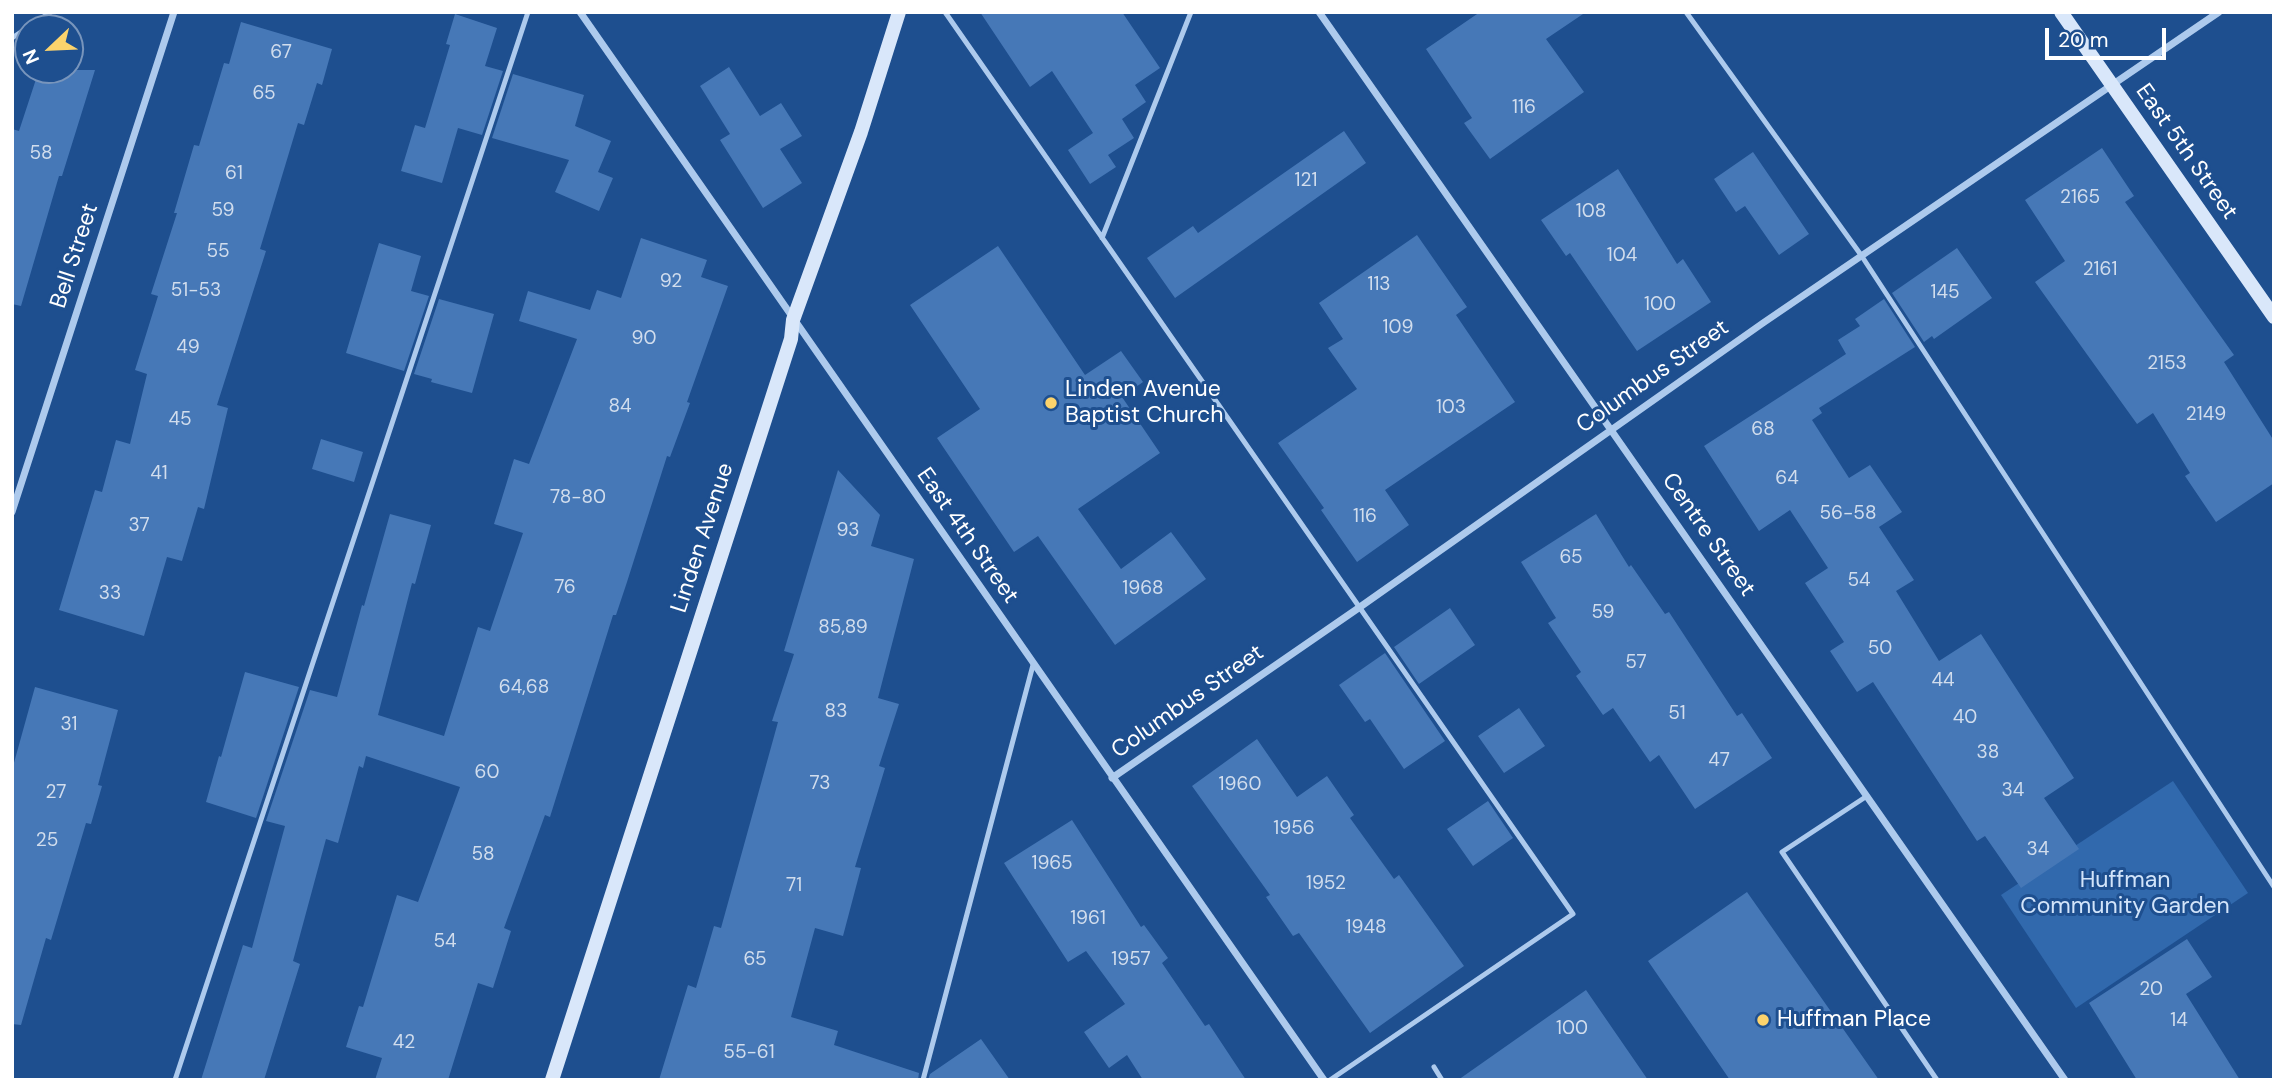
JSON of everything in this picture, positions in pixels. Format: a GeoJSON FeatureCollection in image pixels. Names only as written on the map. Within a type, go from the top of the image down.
{"type":"FeatureCollection","features":[{"type":"Feature","properties":{"kind":"main road","name":"Linden Avenue"},"geometry":{"type":"LineString","coordinates":[[552,1080],[791,339],[793,320],[861,132],[899,12]]}},
{"type":"Feature","properties":{"kind":"main road","name":"East 5th Street"},"geometry":{"type":"LineString","coordinates":[[2061,12],[2274,317]]}},
{"type":"Feature","properties":{"kind":"street","name":"Bell Street"},"geometry":{"type":"LineString","coordinates":[[12,512],[174,12]]}},
{"type":"Feature","properties":{"kind":"street","name":"East 4th Street"},"geometry":{"type":"LineString","coordinates":[[580,12],[1324,1080]]}},
{"type":"Feature","properties":{"kind":"street","name":"Centre Street"},"geometry":{"type":"LineString","coordinates":[[1319,12],[2065,1080]]}},
{"type":"Feature","properties":{"kind":"street","name":"Columbus Street"},"geometry":{"type":"LineString","coordinates":[[1112,778],[1861,255],[2219,12]]}},
{"type":"Feature","properties":{"kind":"lane"},"geometry":{"type":"LineString","coordinates":[[12,38],[51,12]]}},
{"type":"Feature","properties":{"kind":"lane"},"geometry":{"type":"LineString","coordinates":[[174,1080],[528,12]]}},
{"type":"Feature","properties":{"kind":"lane"},"geometry":{"type":"LineString","coordinates":[[945,12],[1573,914],[1330,1080]]}},
{"type":"Feature","properties":{"kind":"lane"},"geometry":{"type":"LineString","coordinates":[[1102,238],[1191,12]]}},
{"type":"Feature","properties":{"kind":"lane"},"geometry":{"type":"LineString","coordinates":[[1686,12],[1861,255],[2274,887]]}},
{"type":"Feature","properties":{"kind":"lane"},"geometry":{"type":"LineString","coordinates":[[923,1080],[1034,665]]}},
{"type":"Feature","properties":{"kind":"lane"},"geometry":{"type":"LineString","coordinates":[[1867,796],[1782,852],[1937,1080]]}},
{"type":"Feature","properties":{"kind":"lane"},"geometry":{"type":"LineString","coordinates":[[1434,1067],[1442,1080]]}},
{"type":"Feature","properties":{"kind":"green space","name":"Huffman Community Garden"},"geometry":{"type":"Polygon","coordinates":[[[2173,781],[2248,893],[2076,1008],[2001,895],[2173,781]]]}},
{"type":"Feature","properties":{"kind":"building"},"geometry":{"type":"Polygon","coordinates":[[[980,12],[1122,12],[1160,68],[1135,85],[1146,102],[1122,119],[1134,138],[1108,155],[1116,167],[1090,184],[1068,150],[1093,133],[1052,71],[1030,87],[980,12]]]}},
{"type":"Feature","properties":{"kind":"building"},"geometry":{"type":"Polygon","coordinates":[[[1480,12],[1586,12],[1546,39],[1584,92],[1490,159],[1464,123],[1472,118],[1426,49],[1480,12]]]}},
{"type":"Feature","properties":{"kind":"building"},"geometry":{"type":"Polygon","coordinates":[[[455,14],[497,28],[485,66],[503,71],[482,135],[458,128],[442,183],[401,171],[415,125],[425,128],[450,45],[446,44],[455,14]]]}},
{"type":"Feature","properties":{"kind":"building"},"geometry":{"type":"Polygon","coordinates":[[[241,22],[332,49],[322,85],[317,83],[304,125],[298,123],[260,249],[266,251],[217,405],[228,408],[204,509],[198,507],[182,561],[167,557],[144,636],[59,610],[95,490],[102,492],[116,440],[130,444],[147,374],[135,370],[158,296],[151,294],[177,213],[174,213],[194,145],[199,146],[224,63],[229,64],[241,22]]]}},
{"type":"Feature","properties":{"kind":"building"},"geometry":{"type":"Polygon","coordinates":[[[729,67],[760,116],[781,103],[802,136],[780,149],[802,183],[763,208],[720,140],[730,134],[700,86],[729,67]]]}},
{"type":"Feature","properties":{"kind":"building"},"geometry":{"type":"Polygon","coordinates":[[[84,70],[95,70],[62,176],[59,176],[21,306],[12,304],[12,129],[19,131],[34,84],[84,84],[84,70]]]}},
{"type":"Feature","properties":{"kind":"building"},"geometry":{"type":"Polygon","coordinates":[[[513,74],[584,95],[575,126],[611,141],[598,172],[613,178],[599,211],[555,192],[569,160],[492,138],[513,74]]]}},
{"type":"Feature","properties":{"kind":"building"},"geometry":{"type":"Polygon","coordinates":[[[1344,131],[1366,163],[1175,298],[1147,258],[1193,226],[1198,233],[1344,131]]]}},
{"type":"Feature","properties":{"kind":"building"},"geometry":{"type":"Polygon","coordinates":[[[2102,148],[2134,196],[2125,202],[2234,355],[2224,362],[2274,441],[2274,483],[2216,522],[2185,476],[2190,473],[2153,413],[2137,424],[2035,282],[2065,261],[2025,200],[2102,148]]]}},
{"type":"Feature","properties":{"kind":"building"},"geometry":{"type":"Polygon","coordinates":[[[1753,152],[1809,234],[1779,255],[1745,206],[1736,212],[1714,179],[1753,152]]]}},
{"type":"Feature","properties":{"kind":"building"},"geometry":{"type":"Polygon","coordinates":[[[1618,169],[1677,264],[1683,259],[1711,302],[1637,351],[1570,253],[1566,256],[1541,220],[1618,169]]]}},
{"type":"Feature","properties":{"kind":"building"},"geometry":{"type":"Polygon","coordinates":[[[1417,235],[1467,307],[1456,315],[1515,402],[1385,490],[1409,525],[1357,562],[1321,510],[1324,508],[1278,443],[1357,389],[1328,348],[1343,339],[1319,303],[1417,235]]]}},
{"type":"Feature","properties":{"kind":"building"},"geometry":{"type":"Polygon","coordinates":[[[641,238],[707,260],[701,277],[728,286],[687,402],[690,403],[670,457],[667,456],[616,615],[613,615],[550,817],[545,815],[504,928],[511,931],[493,988],[478,983],[448,1080],[375,1080],[382,1058],[346,1047],[359,1006],[363,1007],[397,895],[418,902],[460,787],[366,756],[363,768],[359,766],[338,843],[326,839],[293,961],[300,964],[264,1080],[201,1080],[243,945],[252,948],[285,826],[266,821],[310,690],[337,697],[390,514],[431,525],[415,584],[412,583],[378,715],[444,736],[478,627],[490,631],[523,533],[494,524],[514,459],[529,464],[577,339],[519,321],[528,291],[590,310],[597,290],[621,298],[641,238]]]}},
{"type":"Feature","properties":{"kind":"building"},"geometry":{"type":"Polygon","coordinates":[[[379,243],[421,256],[411,291],[429,296],[404,371],[346,353],[379,243]]]}},
{"type":"Feature","properties":{"kind":"building","name":"Linden Avenue Baptist Church"},"geometry":{"type":"Polygon","coordinates":[[[998,246],[1085,375],[1121,351],[1143,382],[1122,397],[1160,453],[1078,509],[1121,569],[1171,532],[1206,579],[1115,645],[1038,536],[1014,552],[937,438],[980,409],[910,305],[998,246]]]}},
{"type":"Feature","properties":{"kind":"building"},"geometry":{"type":"Polygon","coordinates":[[[1957,248],[1992,298],[1934,339],[1932,336],[1924,342],[1892,293],[1957,248]]]}},
{"type":"Feature","properties":{"kind":"building"},"geometry":{"type":"Polygon","coordinates":[[[439,299],[494,314],[472,393],[431,382],[432,379],[414,374],[439,299]]]}},
{"type":"Feature","properties":{"kind":"building"},"geometry":{"type":"Polygon","coordinates":[[[1884,299],[1915,347],[1819,408],[1822,413],[1812,420],[1849,478],[1870,465],[1902,512],[1879,527],[1914,580],[1896,591],[1939,661],[1981,634],[2074,778],[2044,798],[2079,849],[2021,888],[1985,836],[1977,841],[1873,682],[1857,692],[1830,651],[1844,642],[1805,583],[1828,568],[1790,510],[1759,531],[1704,446],[1846,354],[1838,340],[1860,326],[1855,319],[1884,299]]]}},
{"type":"Feature","properties":{"kind":"building"},"geometry":{"type":"Polygon","coordinates":[[[321,439],[363,452],[354,482],[312,469],[321,439]]]}},
{"type":"Feature","properties":{"kind":"building"},"geometry":{"type":"Polygon","coordinates":[[[838,470],[880,515],[871,546],[914,559],[878,698],[899,704],[879,766],[885,768],[855,867],[861,868],[843,936],[815,928],[791,1017],[838,1031],[834,1045],[919,1073],[918,1080],[659,1080],[688,985],[696,988],[714,926],[721,928],[778,722],[772,721],[794,654],[784,651],[838,470]]]}},
{"type":"Feature","properties":{"kind":"building"},"geometry":{"type":"Polygon","coordinates":[[[1596,514],[1629,567],[1631,565],[1665,614],[1669,612],[1737,716],[1742,713],[1772,758],[1695,809],[1659,755],[1650,762],[1613,708],[1603,715],[1576,676],[1581,672],[1548,623],[1556,618],[1521,562],[1596,514]]]}},
{"type":"Feature","properties":{"kind":"building"},"geometry":{"type":"Polygon","coordinates":[[[1450,608],[1475,645],[1419,684],[1394,647],[1450,608]]]}},
{"type":"Feature","properties":{"kind":"building"},"geometry":{"type":"Polygon","coordinates":[[[1385,653],[1445,741],[1404,769],[1370,719],[1365,722],[1339,685],[1385,653]]]}},
{"type":"Feature","properties":{"kind":"building"},"geometry":{"type":"Polygon","coordinates":[[[245,672],[299,687],[256,818],[206,802],[245,672]]]}},
{"type":"Feature","properties":{"kind":"building"},"geometry":{"type":"Polygon","coordinates":[[[35,687],[118,710],[98,785],[102,786],[91,824],[86,823],[51,940],[46,938],[21,1025],[12,1024],[12,770],[35,687]]]}},
{"type":"Feature","properties":{"kind":"building"},"geometry":{"type":"Polygon","coordinates":[[[1519,708],[1545,746],[1504,773],[1478,736],[1519,708]]]}},
{"type":"Feature","properties":{"kind":"building"},"geometry":{"type":"Polygon","coordinates":[[[1257,739],[1297,797],[1327,776],[1354,815],[1350,818],[1394,879],[1399,875],[1464,966],[1370,1033],[1299,933],[1293,936],[1266,897],[1270,895],[1192,786],[1257,739]]]}},
{"type":"Feature","properties":{"kind":"building"},"geometry":{"type":"Polygon","coordinates":[[[1488,801],[1513,838],[1473,866],[1447,829],[1488,801]]]}},
{"type":"Feature","properties":{"kind":"building"},"geometry":{"type":"Polygon","coordinates":[[[1072,820],[1141,927],[1144,925],[1168,958],[1162,963],[1205,1026],[1209,1024],[1246,1080],[1143,1080],[1127,1055],[1109,1068],[1084,1032],[1125,1004],[1086,951],[1068,962],[1004,863],[1072,820]]]}},
{"type":"Feature","properties":{"kind":"building","name":"Huffman Place"},"geometry":{"type":"Polygon","coordinates":[[[1747,892],[1879,1080],[1730,1080],[1648,961],[1747,892]]]}},
{"type":"Feature","properties":{"kind":"building"},"geometry":{"type":"Polygon","coordinates":[[[2187,939],[2212,977],[2186,994],[2240,1080],[2137,1080],[2089,1003],[2187,939]]]}},
{"type":"Feature","properties":{"kind":"building"},"geometry":{"type":"Polygon","coordinates":[[[1586,990],[1648,1080],[1458,1080],[1586,990]]]}},
{"type":"Feature","properties":{"kind":"building"},"geometry":{"type":"Polygon","coordinates":[[[981,1039],[1010,1080],[928,1080],[930,1074],[981,1039]]]}},
{"type":"Feature","properties":{"kind":"place","name":"Linden Avenue Baptist Church"},"geometry":{"type":"Point","coordinates":[1051,403]}},
{"type":"Feature","properties":{"kind":"place","name":"Huffman Place"},"geometry":{"type":"Point","coordinates":[1763,1020]}}]}
